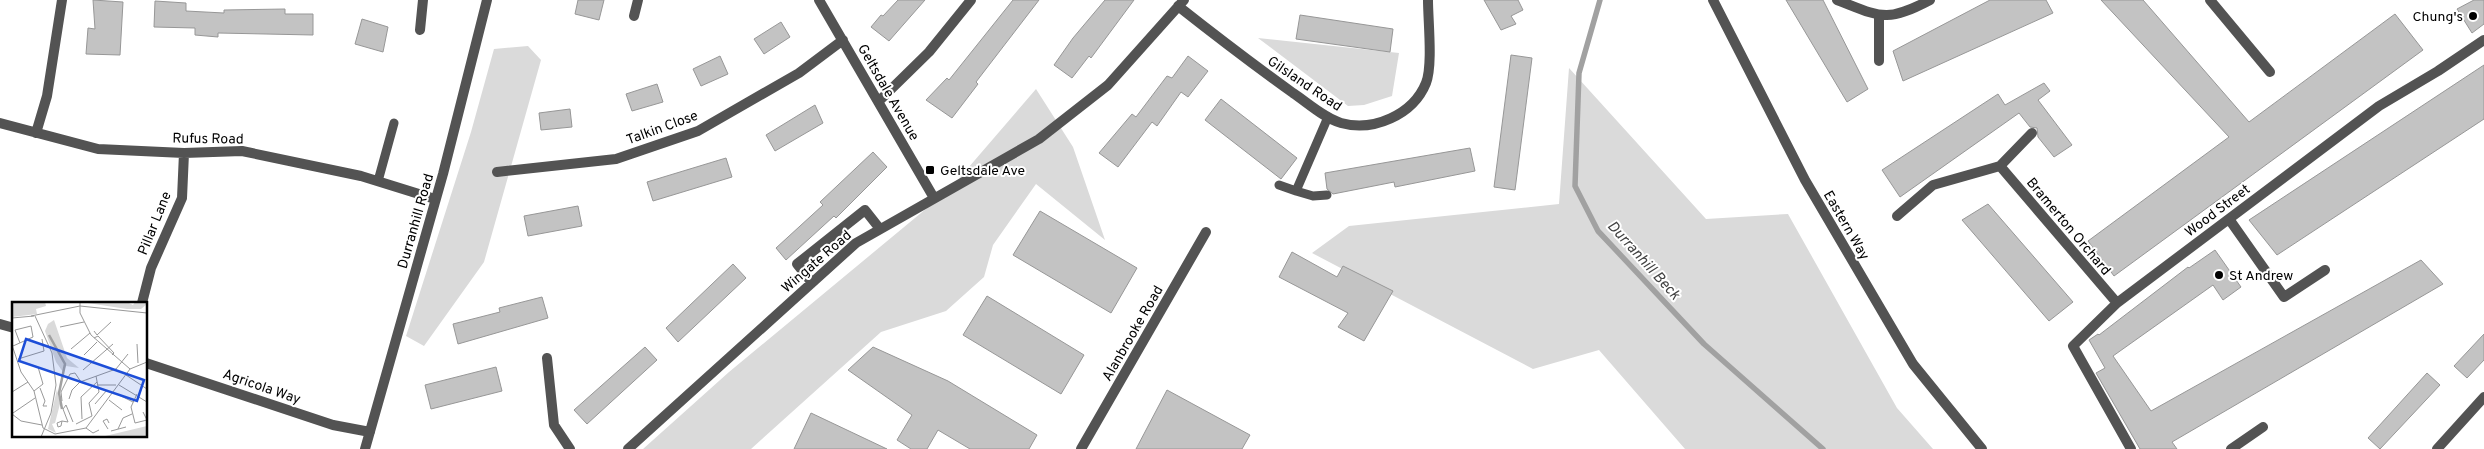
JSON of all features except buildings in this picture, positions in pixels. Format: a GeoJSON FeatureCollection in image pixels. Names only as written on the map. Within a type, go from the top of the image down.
{"type":"FeatureCollection","features":[{"type":"Feature","properties":{"kind":"street"},"geometry":{"type":"LineString","coordinates":[[36,133],[47,96],[62,0]]}},
{"type":"Feature","properties":{"kind":"street"},"geometry":{"type":"LineString","coordinates":[[420,30],[423,0]]}},
{"type":"Feature","properties":{"kind":"street","name":"Durranhill Road"},"geometry":{"type":"LineString","coordinates":[[365,449],[435,199],[487,0]]}},
{"type":"Feature","properties":{"kind":"street"},"geometry":{"type":"LineString","coordinates":[[634,16],[638,0]]}},
{"type":"Feature","properties":{"kind":"street","name":"Geltsdale Avenue"},"geometry":{"type":"LineString","coordinates":[[819,0],[934,198]]}},
{"type":"Feature","properties":{"kind":"street"},"geometry":{"type":"LineString","coordinates":[[879,102],[929,52],[971,0]]}},
{"type":"Feature","properties":{"kind":"street","name":"Gilsland Road"},"geometry":{"type":"LineString","coordinates":[[1181,3],[1252,63],[1328,117],[1352,125],[1380,124],[1402,112],[1418,98],[1427,82],[1429,66],[1428,0]]}},
{"type":"Feature","properties":{"kind":"street","name":"Eastern Way"},"geometry":{"type":"LineString","coordinates":[[1713,0],[1805,180],[1913,364],[1982,449]]}},
{"type":"Feature","properties":{"kind":"street"},"geometry":{"type":"LineString","coordinates":[[1837,0],[1879,16],[1906,12],[1930,0]]}},
{"type":"Feature","properties":{"kind":"street"},"geometry":{"type":"LineString","coordinates":[[2210,0],[2270,72]]}},
{"type":"Feature","properties":{"kind":"street","name":"Wingate Road"},"geometry":{"type":"LineString","coordinates":[[628,449],[856,242],[1039,139],[1108,85],[1181,3]]}},
{"type":"Feature","properties":{"kind":"street"},"geometry":{"type":"LineString","coordinates":[[1879,16],[1879,61]]}},
{"type":"Feature","properties":{"kind":"street","name":"Talkin Close"},"geometry":{"type":"LineString","coordinates":[[497,172],[616,159],[698,131],[799,73],[843,40]]}},
{"type":"Feature","properties":{"kind":"street","name":"Wood Street"},"geometry":{"type":"LineString","coordinates":[[2130,449],[2073,346],[2117,303],[2379,106],[2438,71],[2484,40]]}},
{"type":"Feature","properties":{"kind":"street","name":"Rufus Road"},"geometry":{"type":"LineString","coordinates":[[0,123],[98,149],[184,153],[242,151],[378,181],[435,199]]}},
{"type":"Feature","properties":{"kind":"street"},"geometry":{"type":"LineString","coordinates":[[1897,216],[1933,185],[2000,166],[2032,132]]}},
{"type":"Feature","properties":{"kind":"street","name":"Pillar Lane"},"geometry":{"type":"LineString","coordinates":[[142,302],[151,268],[182,198],[184,153]]}},
{"type":"Feature","properties":{"kind":"street","name":"Bramerton Orchard"},"geometry":{"type":"LineString","coordinates":[[2000,166],[2117,303]]}},
{"type":"Feature","properties":{"kind":"street"},"geometry":{"type":"LineString","coordinates":[[812,283],[797,264],[865,210],[880,229]]}},
{"type":"Feature","properties":{"kind":"street"},"geometry":{"type":"LineString","coordinates":[[2228,219],[2284,297],[2325,270]]}},
{"type":"Feature","properties":{"kind":"street","name":"Alanbrooke Road"},"geometry":{"type":"LineString","coordinates":[[1081,449],[1206,232]]}},
{"type":"Feature","properties":{"kind":"street"},"geometry":{"type":"LineString","coordinates":[[547,358],[554,425],[570,449]]}},
{"type":"Feature","properties":{"kind":"street","name":"Agricola Way"},"geometry":{"type":"LineString","coordinates":[[148,364],[332,425],[370,432]]}},
{"type":"Feature","properties":{"kind":"street"},"geometry":{"type":"LineString","coordinates":[[2437,449],[2484,397]]}},
{"type":"Feature","properties":{"kind":"street"},"geometry":{"type":"LineString","coordinates":[[2231,449],[2262,427]]}},
{"type":"Feature","properties":{"kind":"lane"},"geometry":{"type":"LineString","coordinates":[[1296,191],[1328,117]]}},
{"type":"Feature","properties":{"kind":"lane"},"geometry":{"type":"LineString","coordinates":[[378,181],[394,123]]}},
{"type":"Feature","properties":{"kind":"lane"},"geometry":{"type":"LineString","coordinates":[[1279,185],[1313,196],[1327,195]]}},
{"type":"Feature","properties":{"kind":"shaded area"},"geometry":{"type":"Polygon","coordinates":[[[1258,38],[1399,53],[1392,96],[1364,105],[1348,106],[1258,38]]]}},
{"type":"Feature","properties":{"kind":"shaded area"},"geometry":{"type":"Polygon","coordinates":[[[528,46],[541,60],[484,262],[424,346],[406,336],[471,132],[494,49],[528,46]]]}},
{"type":"Feature","properties":{"kind":"shaded area"},"geometry":{"type":"Polygon","coordinates":[[[1569,68],[1706,219],[1788,214],[1897,408],[1933,449],[1685,449],[1599,350],[1533,369],[1312,253],[1349,226],[1559,204],[1569,68]]]}},
{"type":"Feature","properties":{"kind":"shaded area"},"geometry":{"type":"Polygon","coordinates":[[[1036,89],[1073,147],[1105,240],[1036,184],[993,245],[984,277],[946,311],[881,332],[751,449],[643,449],[729,372],[950,189],[1036,89]]]}},
{"type":"Feature","properties":{"kind":"waterway","name":"Durranhill Beck"},"geometry":{"type":"LineString","coordinates":[[1600,0],[1579,73],[1575,186],[1598,231],[1704,344],[1823,449]]}},
{"type":"Feature","properties":{"kind":"place","name":"Chung's"},"geometry":{"type":"Point","coordinates":[2473,16]}},
{"type":"Feature","properties":{"kind":"place","name":"Geltsdale Ave"},"geometry":{"type":"Point","coordinates":[930,170]}},
{"type":"Feature","properties":{"kind":"place","name":"St Andrew"},"geometry":{"type":"Point","coordinates":[2219,275]}}]}
